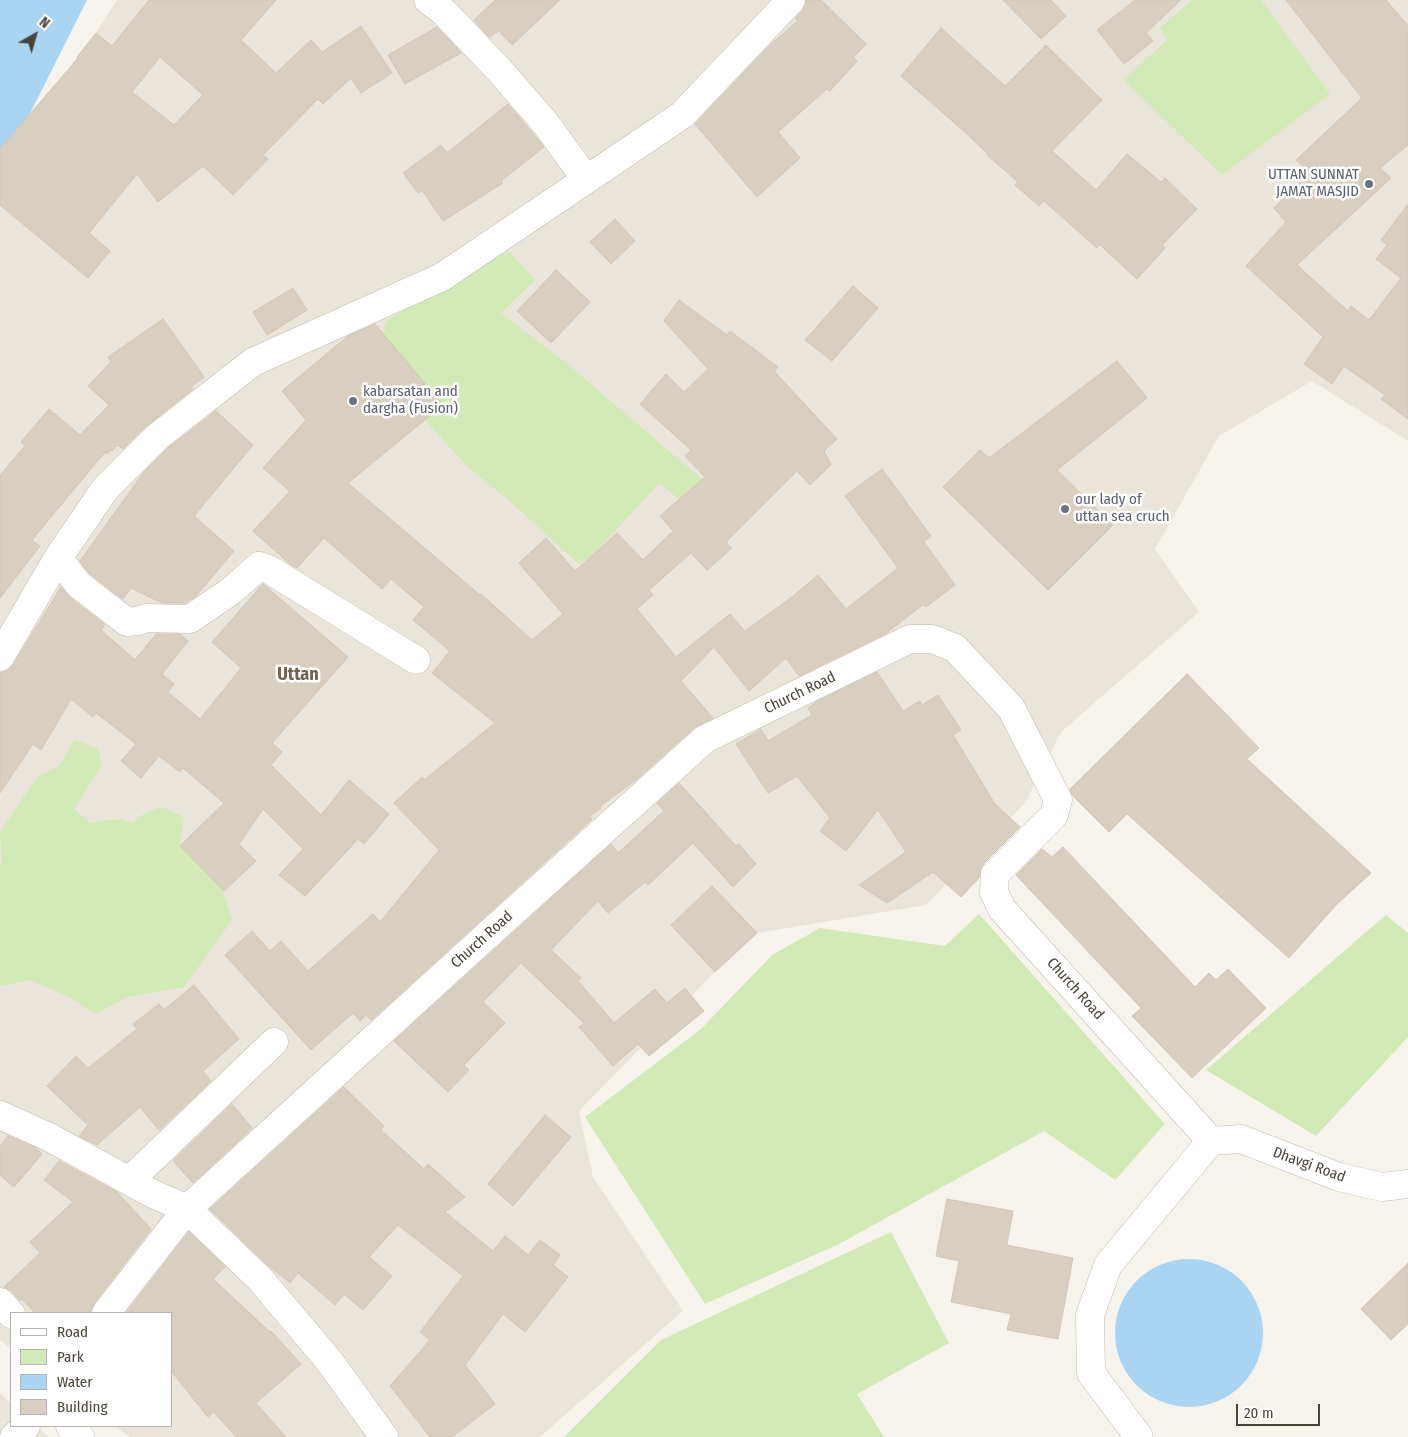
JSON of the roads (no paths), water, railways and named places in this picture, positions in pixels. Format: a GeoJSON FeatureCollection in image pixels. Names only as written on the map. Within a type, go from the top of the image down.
{"type":"FeatureCollection","features":[{"type":"Feature","properties":{"kind":"street"},"geometry":{"type":"LineString","coordinates":[[428,0],[445,13],[500,71],[546,124],[586,180]]}},
{"type":"Feature","properties":{"kind":"street"},"geometry":{"type":"LineString","coordinates":[[0,658],[58,558],[105,489],[156,437],[253,362],[442,277],[682,115],[791,0]]}},
{"type":"Feature","properties":{"kind":"street"},"geometry":{"type":"LineString","coordinates":[[58,558],[79,585],[127,622],[147,618],[190,619],[231,591],[259,566],[286,579],[416,660]]}},
{"type":"Feature","properties":{"kind":"street","name":"Church Road"},"geometry":{"type":"LineString","coordinates":[[107,1312],[187,1209],[705,739],[910,639],[932,639],[956,648],[1011,708],[1058,800],[1054,815],[995,874],[994,892],[1002,909],[1211,1141]]}},
{"type":"Feature","properties":{"kind":"street"},"geometry":{"type":"LineString","coordinates":[[129,1181],[274,1042]]}},
{"type":"Feature","properties":{"kind":"street"},"geometry":{"type":"LineString","coordinates":[[0,1115],[49,1137],[151,1193],[187,1209],[260,1279],[330,1362],[384,1437]]}},
{"type":"Feature","properties":{"kind":"street","name":"Dhavgi Road"},"geometry":{"type":"LineString","coordinates":[[1211,1141],[1241,1140],[1339,1177],[1382,1187],[1408,1184]]}},
{"type":"Feature","properties":{"kind":"street"},"geometry":{"type":"LineString","coordinates":[[1139,1437],[1091,1373],[1090,1316],[1108,1265],[1211,1141]]}},
{"type":"Feature","properties":{"kind":"street"},"geometry":{"type":"LineString","coordinates":[[0,1302],[10,1313]]}},
{"type":"Feature","properties":{"kind":"street"},"geometry":{"type":"LineString","coordinates":[[14,1437],[25,1427]]}},
{"type":"Feature","properties":{"kind":"street"},"geometry":{"type":"LineString","coordinates":[[71,1427],[80,1437]]}},
{"type":"Feature","properties":{"kind":"water"},"geometry":{"type":"Polygon","coordinates":[[[0,0],[87,0],[0,173],[0,0]]]}},
{"type":"Feature","properties":{"kind":"water"},"geometry":{"type":"Polygon","coordinates":[[[1189,1259],[1217,1265],[1241,1281],[1257,1305],[1263,1333],[1257,1361],[1241,1385],[1217,1401],[1189,1407],[1161,1401],[1137,1385],[1121,1361],[1115,1333],[1121,1305],[1137,1281],[1161,1265],[1189,1259]]]}},
{"type":"Feature","properties":{"kind":"place","name":"UTTAN SUNNAT JAMAT MASJID"},"geometry":{"type":"Point","coordinates":[1369,184]}},
{"type":"Feature","properties":{"kind":"place","name":"kabarsatan and dargha (Fusion)"},"geometry":{"type":"Point","coordinates":[353,401]}},
{"type":"Feature","properties":{"kind":"place","name":"our lady of uttan sea cruch"},"geometry":{"type":"Point","coordinates":[1065,509]}},
{"type":"Feature","properties":{"kind":"district","name":"Uttan"},"geometry":{"type":"Point","coordinates":[298,675]}}]}
